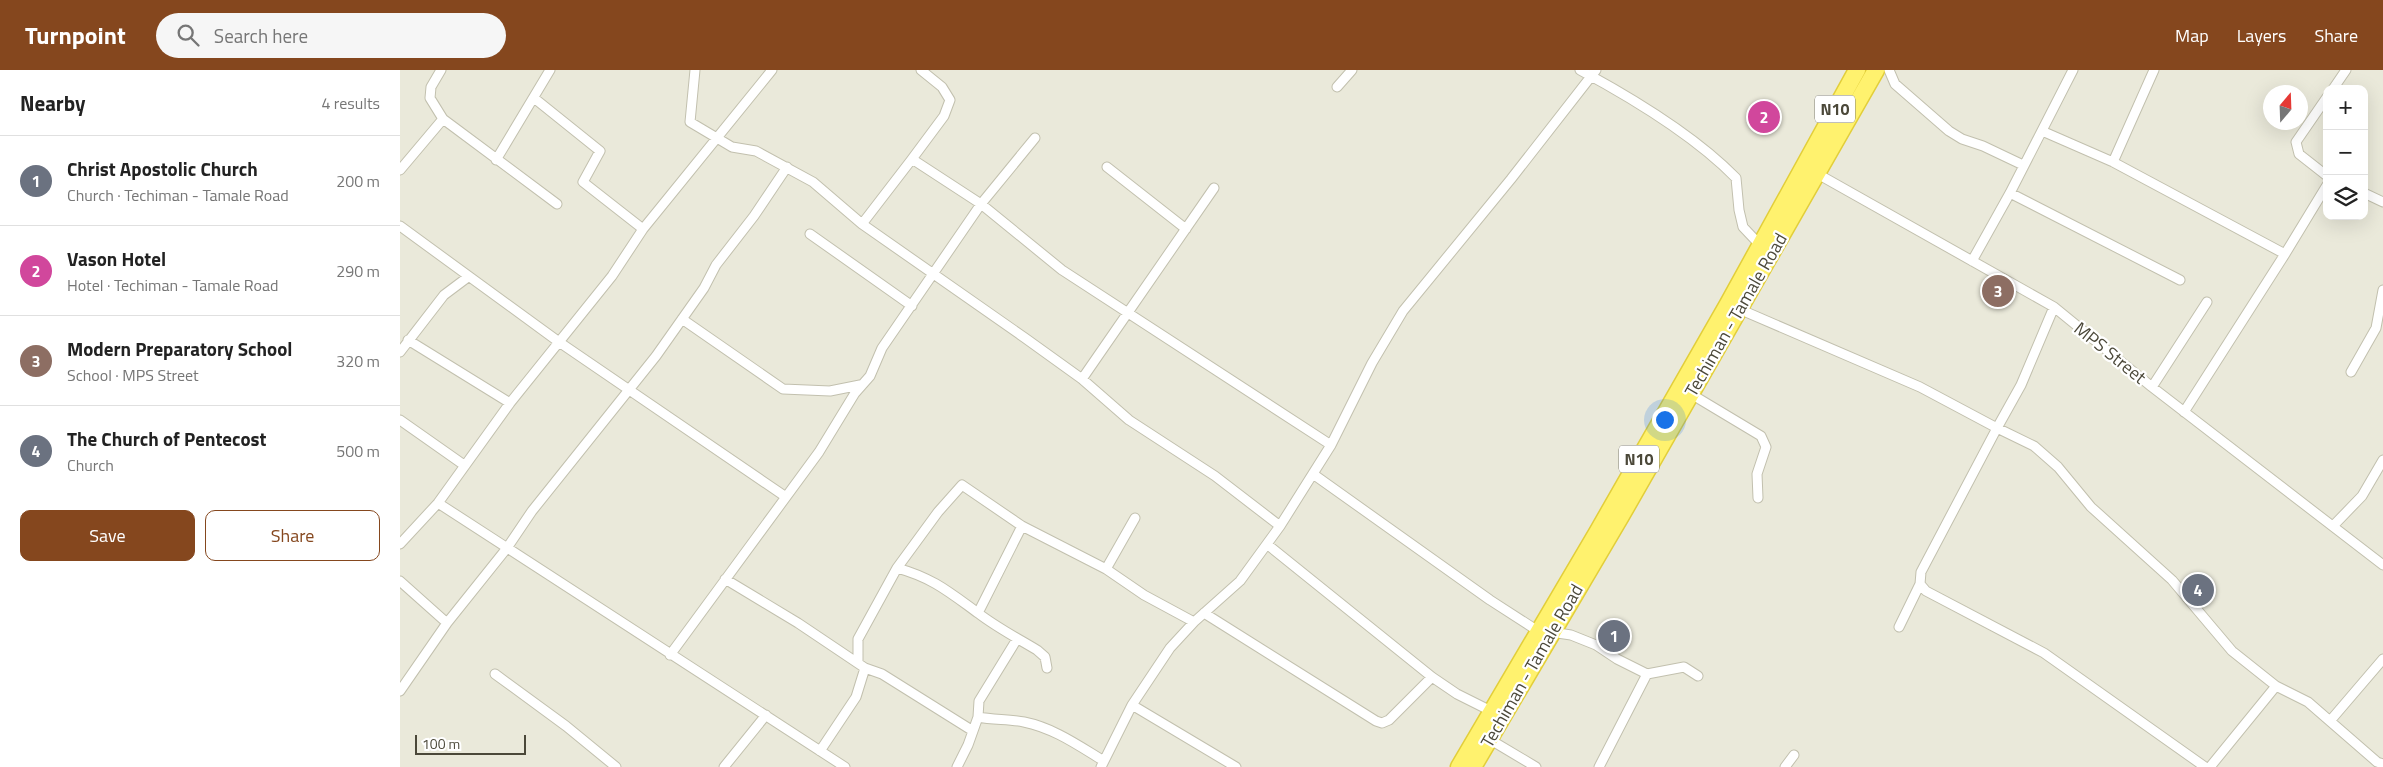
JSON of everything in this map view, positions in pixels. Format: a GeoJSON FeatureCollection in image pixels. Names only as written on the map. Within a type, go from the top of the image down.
{"type":"FeatureCollection","features":[{"type":"Feature","properties":{"kind":"highway","name":"Techiman - Tamale Road"},"geometry":{"type":"LineString","coordinates":[[1473,767],[1598,531],[1857,70]]}},
{"type":"Feature","properties":{"kind":"highway","name":"Techiman - Tamale Road"},"geometry":{"type":"LineString","coordinates":[[1459,767],[1491,712],[1621,516],[1876,70]]}},
{"type":"Feature","properties":{"kind":"street"},"geometry":{"type":"LineString","coordinates":[[442,70],[431,87],[430,98],[443,119],[557,204]]}},
{"type":"Feature","properties":{"kind":"street"},"geometry":{"type":"LineString","coordinates":[[496,160],[550,70]]}},
{"type":"Feature","properties":{"kind":"street"},"geometry":{"type":"LineString","coordinates":[[695,70],[690,122],[732,147],[756,151],[813,182],[862,224],[1082,380],[1129,420],[1215,476],[1280,526]]}},
{"type":"Feature","properties":{"kind":"street"},"geometry":{"type":"LineString","coordinates":[[400,544],[438,504],[510,403],[612,276],[643,229],[772,70]]}},
{"type":"Feature","properties":{"kind":"street"},"geometry":{"type":"LineString","coordinates":[[862,224],[944,116],[950,100],[942,87],[921,70]]}},
{"type":"Feature","properties":{"kind":"street"},"geometry":{"type":"LineString","coordinates":[[1337,87],[1352,70]]}},
{"type":"Feature","properties":{"kind":"street"},"geometry":{"type":"LineString","coordinates":[[1580,70],[1594,73],[1705,150],[1736,178],[1739,210],[1743,227],[1760,245]]}},
{"type":"Feature","properties":{"kind":"street"},"geometry":{"type":"LineString","coordinates":[[1889,70],[1895,84],[1949,131],[1962,139],[1983,146],[2024,165]]}},
{"type":"Feature","properties":{"kind":"street"},"geometry":{"type":"LineString","coordinates":[[1972,261],[2010,193],[2073,70]]}},
{"type":"Feature","properties":{"kind":"street"},"geometry":{"type":"LineString","coordinates":[[2113,162],[2154,70]]}},
{"type":"Feature","properties":{"kind":"street"},"geometry":{"type":"LineString","coordinates":[[2336,85],[2346,70]]}},
{"type":"Feature","properties":{"kind":"street"},"geometry":{"type":"LineString","coordinates":[[978,717],[1023,722],[1041,727],[1067,739],[1102,764],[1132,705],[1170,648],[1194,622],[1240,581],[1268,545],[1331,445],[1372,364],[1404,311],[1594,73]]}},
{"type":"Feature","properties":{"kind":"street"},"geometry":{"type":"LineString","coordinates":[[534,98],[600,151],[583,182],[643,229]]}},
{"type":"Feature","properties":{"kind":"street"},"geometry":{"type":"LineString","coordinates":[[2323,103],[2296,142],[2299,154],[2326,175]]}},
{"type":"Feature","properties":{"kind":"street"},"geometry":{"type":"LineString","coordinates":[[400,170],[443,119]]}},
{"type":"Feature","properties":{"kind":"street"},"geometry":{"type":"LineString","coordinates":[[2042,131],[2113,162],[2285,254]]}},
{"type":"Feature","properties":{"kind":"street"},"geometry":{"type":"LineString","coordinates":[[670,655],[819,452],[860,385],[870,376],[882,348],[981,204],[1035,138]]}},
{"type":"Feature","properties":{"kind":"street"},"geometry":{"type":"LineString","coordinates":[[912,159],[981,204],[1062,270],[1331,445]]}},
{"type":"Feature","properties":{"kind":"street"},"geometry":{"type":"LineString","coordinates":[[400,689],[447,623],[507,548],[532,511],[656,356],[704,288],[716,265],[754,216],[786,167]]}},
{"type":"Feature","properties":{"kind":"street"},"geometry":{"type":"LineString","coordinates":[[1107,167],[1186,229]]}},
{"type":"Feature","properties":{"kind":"street","name":"MPS Street"},"geometry":{"type":"LineString","coordinates":[[1816,173],[2054,307],[2152,387],[2383,565]]}},
{"type":"Feature","properties":{"kind":"street"},"geometry":{"type":"LineString","coordinates":[[1082,380],[1214,188]]}},
{"type":"Feature","properties":{"kind":"street"},"geometry":{"type":"LineString","coordinates":[[2184,412],[2323,192]]}},
{"type":"Feature","properties":{"kind":"street"},"geometry":{"type":"LineString","coordinates":[[2010,193],[2180,280]]}},
{"type":"Feature","properties":{"kind":"street"},"geometry":{"type":"LineString","coordinates":[[2368,195],[2383,202]]}},
{"type":"Feature","properties":{"kind":"street"},"geometry":{"type":"LineString","coordinates":[[400,226],[559,342],[786,497]]}},
{"type":"Feature","properties":{"kind":"street"},"geometry":{"type":"LineString","coordinates":[[810,234],[912,306]]}},
{"type":"Feature","properties":{"kind":"street"},"geometry":{"type":"LineString","coordinates":[[400,352],[444,295],[468,277]]}},
{"type":"Feature","properties":{"kind":"street"},"geometry":{"type":"LineString","coordinates":[[2351,372],[2376,328],[2383,290]]}},
{"type":"Feature","properties":{"kind":"street"},"geometry":{"type":"LineString","coordinates":[[2152,387],[2207,302]]}},
{"type":"Feature","properties":{"kind":"street"},"geometry":{"type":"LineString","coordinates":[[1899,627],[1920,584],[1921,572],[2021,385],[2054,307]]}},
{"type":"Feature","properties":{"kind":"street"},"geometry":{"type":"LineString","coordinates":[[1739,309],[1920,387],[2034,446],[2058,467],[2092,507],[2172,580],[2232,651],[2276,686],[2308,702],[2377,762],[2383,764]]}},
{"type":"Feature","properties":{"kind":"street"},"geometry":{"type":"LineString","coordinates":[[682,319],[782,390],[830,391],[860,385]]}},
{"type":"Feature","properties":{"kind":"street"},"geometry":{"type":"LineString","coordinates":[[408,340],[510,403]]}},
{"type":"Feature","properties":{"kind":"street"},"geometry":{"type":"LineString","coordinates":[[1691,394],[1761,436],[1766,446],[1757,474],[1758,498]]}},
{"type":"Feature","properties":{"kind":"street"},"geometry":{"type":"LineString","coordinates":[[400,420],[464,465]]}},
{"type":"Feature","properties":{"kind":"street"},"geometry":{"type":"LineString","coordinates":[[2333,526],[2362,496],[2383,460]]}},
{"type":"Feature","properties":{"kind":"street"},"geometry":{"type":"LineString","coordinates":[[1313,474],[1340,490],[1490,600],[1544,632],[1571,635],[1596,645],[1617,659],[1647,674],[1684,667],[1698,676]]}},
{"type":"Feature","properties":{"kind":"street"},"geometry":{"type":"LineString","coordinates":[[820,751],[856,697],[862,666],[858,639],[897,568],[938,512],[962,485],[1022,526],[1106,569],[1144,595],[1194,622]]}},
{"type":"Feature","properties":{"kind":"street"},"geometry":{"type":"LineString","coordinates":[[438,504],[844,767]]}},
{"type":"Feature","properties":{"kind":"street"},"geometry":{"type":"LineString","coordinates":[[1106,569],[1135,518]]}},
{"type":"Feature","properties":{"kind":"street"},"geometry":{"type":"LineString","coordinates":[[978,614],[1022,526]]}},
{"type":"Feature","properties":{"kind":"street"},"geometry":{"type":"LineString","coordinates":[[1268,545],[1432,677],[1457,694],[1491,712]]}},
{"type":"Feature","properties":{"kind":"street"},"geometry":{"type":"LineString","coordinates":[[897,568],[920,574],[940,585],[978,614],[1045,657],[1047,668]]}},
{"type":"Feature","properties":{"kind":"street"},"geometry":{"type":"LineString","coordinates":[[726,579],[798,622],[862,666],[882,674],[974,730]]}},
{"type":"Feature","properties":{"kind":"street"},"geometry":{"type":"LineString","coordinates":[[400,581],[447,623]]}},
{"type":"Feature","properties":{"kind":"street"},"geometry":{"type":"LineString","coordinates":[[1920,584],[1926,592],[2044,653],[2205,767]]}},
{"type":"Feature","properties":{"kind":"street"},"geometry":{"type":"LineString","coordinates":[[1204,613],[1376,722],[1382,723],[1389,720],[1432,677]]}},
{"type":"Feature","properties":{"kind":"street"},"geometry":{"type":"LineString","coordinates":[[956,767],[974,730],[980,701],[1017,638]]}},
{"type":"Feature","properties":{"kind":"street"},"geometry":{"type":"LineString","coordinates":[[2330,721],[2383,659]]}},
{"type":"Feature","properties":{"kind":"street"},"geometry":{"type":"LineString","coordinates":[[495,674],[566,726],[616,767]]}},
{"type":"Feature","properties":{"kind":"street"},"geometry":{"type":"LineString","coordinates":[[1599,767],[1647,674]]}},
{"type":"Feature","properties":{"kind":"street"},"geometry":{"type":"LineString","coordinates":[[2210,767],[2276,686]]}},
{"type":"Feature","properties":{"kind":"street"},"geometry":{"type":"LineString","coordinates":[[1132,705],[1236,767]]}},
{"type":"Feature","properties":{"kind":"street"},"geometry":{"type":"LineString","coordinates":[[724,767],[766,715]]}},
{"type":"Feature","properties":{"kind":"street"},"geometry":{"type":"LineString","coordinates":[[1489,739],[1536,767]]}},
{"type":"Feature","properties":{"kind":"street"},"geometry":{"type":"LineString","coordinates":[[1786,767],[1794,756]]}},
{"type":"Feature","properties":{"kind":"shaded area"},"geometry":{"type":"Polygon","coordinates":[[[400,70],[2383,70],[2383,767],[400,767],[400,70]]]}},
{"type":"Feature","properties":{"kind":"place","name":"Vason Hotel"},"geometry":{"type":"Point","coordinates":[1764,117]}},
{"type":"Feature","properties":{"kind":"place","name":"Modern Preparatory School"},"geometry":{"type":"Point","coordinates":[1998,291]}},
{"type":"Feature","properties":{"kind":"place","name":"The Church of Pentecost"},"geometry":{"type":"Point","coordinates":[2198,590]}},
{"type":"Feature","properties":{"kind":"place","name":"Christ Apostolic Church"},"geometry":{"type":"Point","coordinates":[1614,636]}}]}
